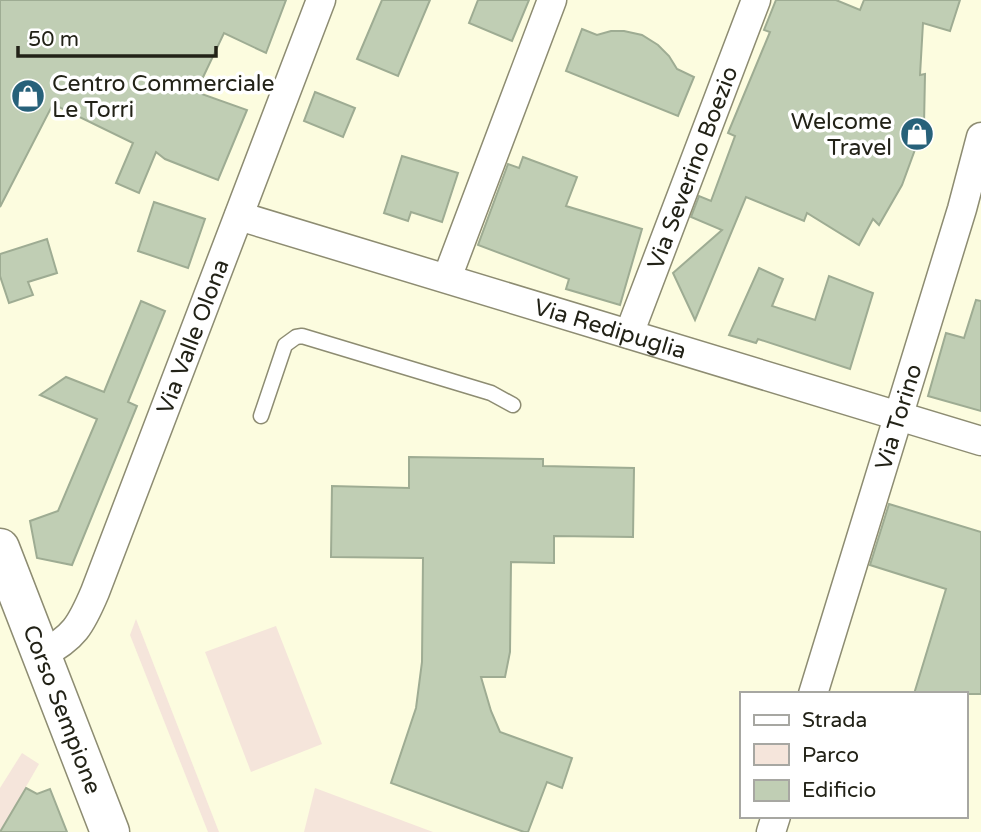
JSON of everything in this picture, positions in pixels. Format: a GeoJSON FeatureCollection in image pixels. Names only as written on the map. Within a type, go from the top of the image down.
{"type":"FeatureCollection","features":[{"type":"Feature","properties":{"kind":"main road","name":"Corso Sempione"},"geometry":{"type":"LineString","coordinates":[[0,548],[110,832]]}},
{"type":"Feature","properties":{"kind":"street","name":"Via Valle Olona"},"geometry":{"type":"LineString","coordinates":[[41,655],[67,639],[80,624],[89,607],[321,0]]}},
{"type":"Feature","properties":{"kind":"street"},"geometry":{"type":"LineString","coordinates":[[447,278],[552,0]]}},
{"type":"Feature","properties":{"kind":"street","name":"Via Severino Boezio"},"geometry":{"type":"LineString","coordinates":[[629,334],[756,0]]}},
{"type":"Feature","properties":{"kind":"street","name":"Via Torino"},"geometry":{"type":"LineString","coordinates":[[814,692],[962,209],[981,137]]}},
{"type":"Feature","properties":{"kind":"street","name":"Via Redipuglia"},"geometry":{"type":"LineString","coordinates":[[239,216],[981,441]]}},
{"type":"Feature","properties":{"kind":"lane"},"geometry":{"type":"LineString","coordinates":[[261,416],[281,352],[290,341],[302,336],[491,393],[513,405]]}},
{"type":"Feature","properties":{"kind":"green space"},"geometry":{"type":"Polygon","coordinates":[[[136,619],[219,832],[208,832],[130,635],[136,619]]]}},
{"type":"Feature","properties":{"kind":"green space"},"geometry":{"type":"Polygon","coordinates":[[[276,626],[322,744],[251,772],[205,652],[276,626]]]}},
{"type":"Feature","properties":{"kind":"green space"},"geometry":{"type":"Polygon","coordinates":[[[22,753],[39,764],[0,832],[0,788],[22,753]]]}},
{"type":"Feature","properties":{"kind":"green space"},"geometry":{"type":"Polygon","coordinates":[[[315,788],[433,832],[304,832],[315,788]]]}},
{"type":"Feature","properties":{"kind":"building"},"geometry":{"type":"Polygon","coordinates":[[[0,0],[286,0],[266,53],[224,33],[196,92],[247,110],[218,180],[165,159],[156,152],[139,193],[116,183],[133,143],[53,104],[0,207],[0,0]]]}},
{"type":"Feature","properties":{"kind":"building"},"geometry":{"type":"Polygon","coordinates":[[[382,0],[430,0],[398,76],[357,59],[382,0]]]}},
{"type":"Feature","properties":{"kind":"building"},"geometry":{"type":"Polygon","coordinates":[[[478,0],[529,0],[512,41],[469,23],[478,0]]]}},
{"type":"Feature","properties":{"kind":"building"},"geometry":{"type":"Polygon","coordinates":[[[776,0],[836,0],[860,10],[864,0],[960,0],[950,31],[923,23],[920,75],[925,74],[924,125],[902,185],[879,225],[873,219],[859,245],[807,213],[804,221],[746,197],[695,320],[673,273],[722,230],[691,217],[699,196],[711,201],[735,136],[728,133],[770,32],[764,30],[776,0]]]}},
{"type":"Feature","properties":{"kind":"building"},"geometry":{"type":"Polygon","coordinates":[[[582,29],[597,35],[624,31],[642,35],[658,45],[677,69],[694,77],[678,116],[566,71],[582,29]]]}},
{"type":"Feature","properties":{"kind":"building"},"geometry":{"type":"Polygon","coordinates":[[[315,92],[355,108],[343,137],[304,121],[315,92]]]}},
{"type":"Feature","properties":{"kind":"building"},"geometry":{"type":"Polygon","coordinates":[[[402,156],[458,173],[442,222],[411,212],[408,221],[384,213],[402,156]]]}},
{"type":"Feature","properties":{"kind":"building"},"geometry":{"type":"Polygon","coordinates":[[[523,157],[577,177],[566,206],[642,229],[620,305],[566,289],[569,279],[478,245],[508,164],[519,168],[523,157]]]}},
{"type":"Feature","properties":{"kind":"building"},"geometry":{"type":"Polygon","coordinates":[[[154,202],[205,219],[188,268],[138,251],[154,202]]]}},
{"type":"Feature","properties":{"kind":"building"},"geometry":{"type":"Polygon","coordinates":[[[47,239],[57,273],[28,282],[33,295],[9,303],[0,276],[0,254],[47,239]]]}},
{"type":"Feature","properties":{"kind":"building"},"geometry":{"type":"Polygon","coordinates":[[[759,268],[783,279],[772,306],[815,320],[829,276],[873,293],[850,369],[758,339],[756,343],[729,335],[759,268]]]}},
{"type":"Feature","properties":{"kind":"building"},"geometry":{"type":"Polygon","coordinates":[[[976,300],[981,301],[981,411],[928,396],[946,333],[964,338],[976,300]]]}},
{"type":"Feature","properties":{"kind":"building"},"geometry":{"type":"Polygon","coordinates":[[[141,301],[165,311],[128,402],[137,406],[72,565],[37,558],[30,521],[58,511],[97,419],[40,395],[66,377],[104,392],[141,301]]]}},
{"type":"Feature","properties":{"kind":"building"},"geometry":{"type":"Polygon","coordinates":[[[409,457],[543,459],[543,466],[634,468],[633,537],[554,536],[554,563],[511,562],[510,652],[505,677],[481,677],[491,711],[500,732],[572,758],[562,788],[547,782],[528,832],[391,783],[416,708],[422,662],[423,558],[331,557],[332,486],[409,488],[409,457]]]}},
{"type":"Feature","properties":{"kind":"building"},"geometry":{"type":"Polygon","coordinates":[[[889,504],[981,532],[981,694],[915,692],[946,589],[870,565],[889,504]]]}},
{"type":"Feature","properties":{"kind":"building"},"geometry":{"type":"Polygon","coordinates":[[[26,788],[37,794],[50,789],[67,832],[0,832],[26,788]]]}},
{"type":"Feature","properties":{"kind":"place","name":"Centro Commerciale Le Torri"},"geometry":{"type":"Point","coordinates":[28,96]}},
{"type":"Feature","properties":{"kind":"place","name":"Welcome Travel"},"geometry":{"type":"Point","coordinates":[917,134]}}]}
